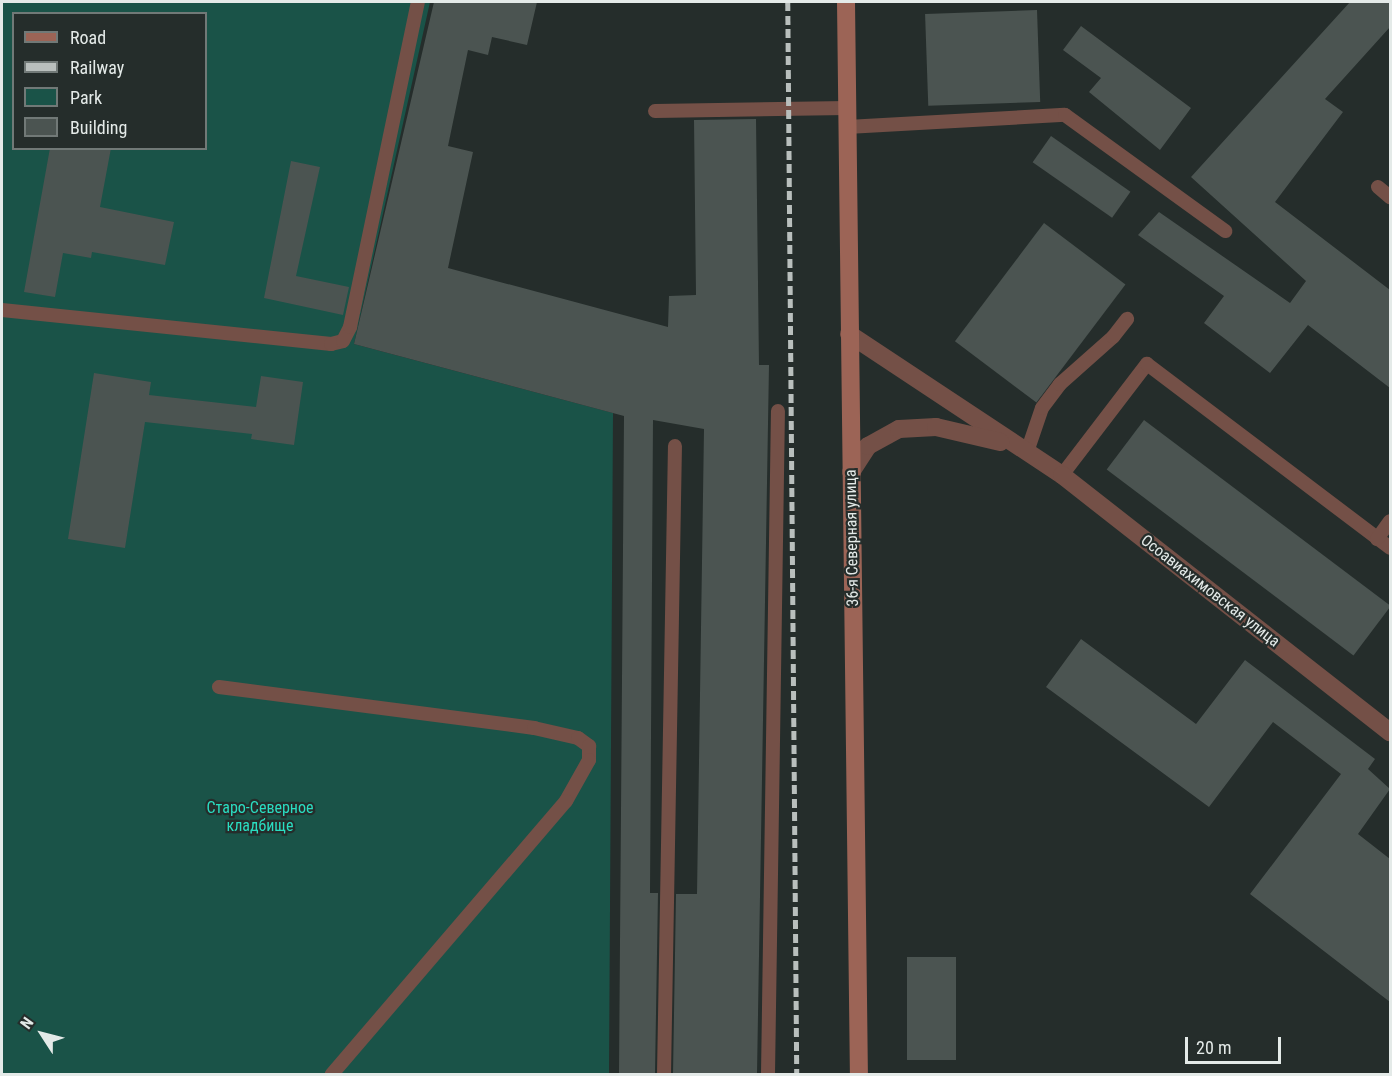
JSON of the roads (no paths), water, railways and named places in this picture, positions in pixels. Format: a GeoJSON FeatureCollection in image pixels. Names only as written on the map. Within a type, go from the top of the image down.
{"type":"FeatureCollection","features":[{"type":"Feature","properties":{"kind":"main road","name":"36-я Северная улица"},"geometry":{"type":"LineString","coordinates":[[846,2],[859,1074]]}},
{"type":"Feature","properties":{"kind":"street","name":"Осоавиахимовская улица"},"geometry":{"type":"LineString","coordinates":[[849,334],[1062,475],[1390,732]]}},
{"type":"Feature","properties":{"kind":"street","name":"Осоавиахимовская улица"},"geometry":{"type":"LineString","coordinates":[[851,471],[868,446],[899,429],[936,427],[980,434],[1027,452]]}},
{"type":"Feature","properties":{"kind":"lane"},"geometry":{"type":"LineString","coordinates":[[2,310],[331,344],[343,341],[350,327],[418,2]]}},
{"type":"Feature","properties":{"kind":"lane"},"geometry":{"type":"LineString","coordinates":[[655,111],[847,108]]}},
{"type":"Feature","properties":{"kind":"lane"},"geometry":{"type":"LineString","coordinates":[[847,127],[1065,116],[1225,231]]}},
{"type":"Feature","properties":{"kind":"lane"},"geometry":{"type":"LineString","coordinates":[[1378,187],[1390,196]]}},
{"type":"Feature","properties":{"kind":"lane"},"geometry":{"type":"LineString","coordinates":[[1027,452],[1042,408],[1060,384],[1113,337],[1127,319]]}},
{"type":"Feature","properties":{"kind":"lane"},"geometry":{"type":"LineString","coordinates":[[1062,475],[1147,364],[1390,548]]}},
{"type":"Feature","properties":{"kind":"lane"},"geometry":{"type":"LineString","coordinates":[[768,1074],[778,411]]}},
{"type":"Feature","properties":{"kind":"lane"},"geometry":{"type":"LineString","coordinates":[[664,1074],[675,446]]}},
{"type":"Feature","properties":{"kind":"lane"},"geometry":{"type":"LineString","coordinates":[[1377,538],[1390,521]]}},
{"type":"Feature","properties":{"kind":"lane"},"geometry":{"type":"LineString","coordinates":[[219,687],[534,728],[578,738],[589,746],[589,760],[566,801],[332,1074]]}},
{"type":"Feature","properties":{"kind":"railway"},"geometry":{"type":"LineString","coordinates":[[788,2],[797,1074]]}},
{"type":"Feature","properties":{"kind":"park label","name":"Старо-Северное кладбище"},"geometry":{"type":"Point","coordinates":[260,817]}}]}
